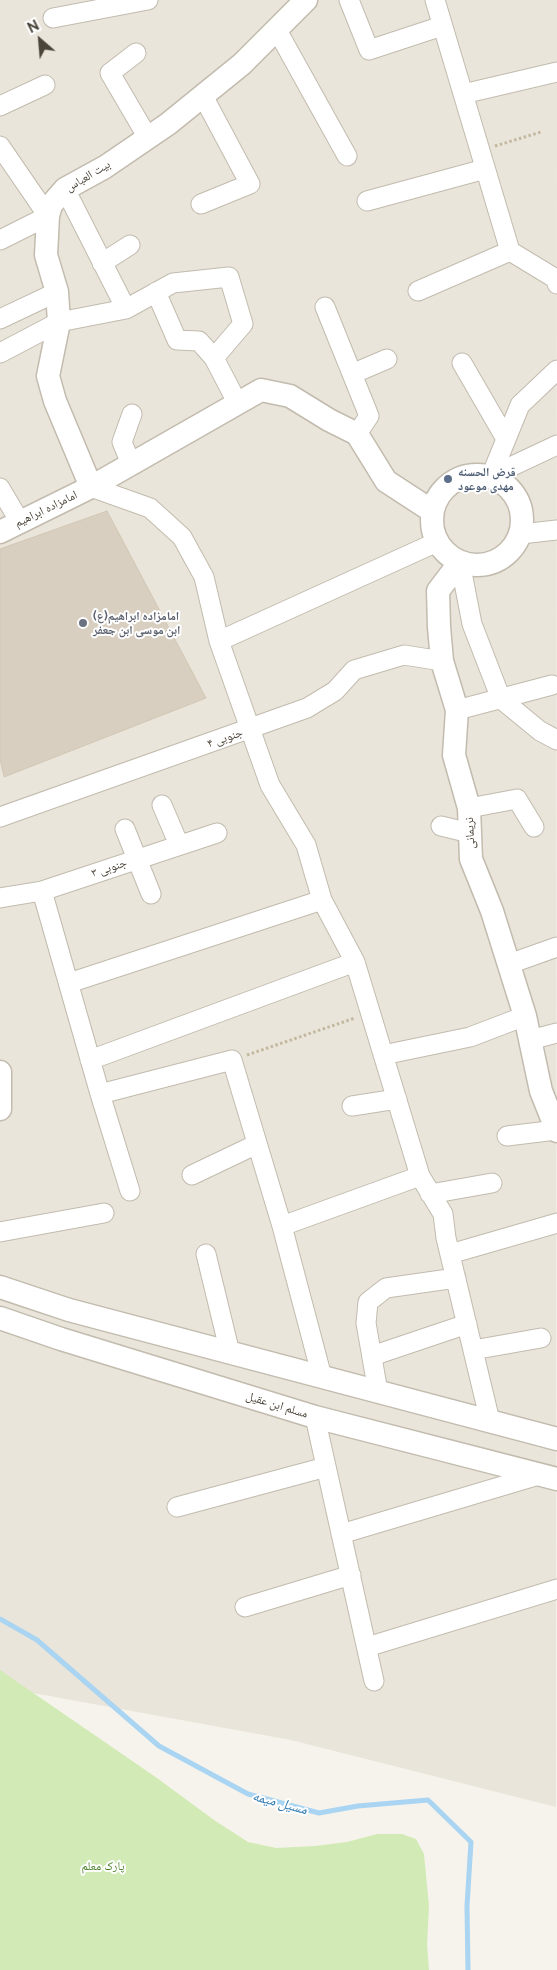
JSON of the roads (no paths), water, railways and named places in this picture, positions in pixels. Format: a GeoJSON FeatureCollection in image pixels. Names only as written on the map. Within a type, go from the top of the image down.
{"type":"FeatureCollection","features":[{"type":"Feature","properties":{"kind":"street"},"geometry":{"type":"LineString","coordinates":[[53,18],[148,0]]}},
{"type":"Feature","properties":{"kind":"street","name":"بیت العباس"},"geometry":{"type":"LineString","coordinates":[[91,486],[55,400],[48,376],[59,322],[57,292],[46,255],[48,216],[51,205],[65,189],[105,167],[168,124],[242,64],[306,0]]}},
{"type":"Feature","properties":{"kind":"street"},"geometry":{"type":"LineString","coordinates":[[349,0],[369,50],[442,26]]}},
{"type":"Feature","properties":{"kind":"street"},"geometry":{"type":"LineString","coordinates":[[435,0],[510,251],[557,280]]}},
{"type":"Feature","properties":{"kind":"street"},"geometry":{"type":"LineString","coordinates":[[277,30],[347,156]]}},
{"type":"Feature","properties":{"kind":"street"},"geometry":{"type":"LineString","coordinates":[[136,53],[110,73],[148,138]]}},
{"type":"Feature","properties":{"kind":"street"},"geometry":{"type":"LineString","coordinates":[[463,94],[557,72]]}},
{"type":"Feature","properties":{"kind":"street"},"geometry":{"type":"LineString","coordinates":[[0,106],[45,85]]}},
{"type":"Feature","properties":{"kind":"street"},"geometry":{"type":"LineString","coordinates":[[201,204],[250,184],[202,96]]}},
{"type":"Feature","properties":{"kind":"street"},"geometry":{"type":"LineString","coordinates":[[0,240],[48,216],[2,154]]}},
{"type":"Feature","properties":{"kind":"street"},"geometry":{"type":"LineString","coordinates":[[367,201],[485,169]]}},
{"type":"Feature","properties":{"kind":"street"},"geometry":{"type":"LineString","coordinates":[[65,189],[126,309]]}},
{"type":"Feature","properties":{"kind":"street"},"geometry":{"type":"LineString","coordinates":[[102,263],[130,245]]}},
{"type":"Feature","properties":{"kind":"street"},"geometry":{"type":"LineString","coordinates":[[418,291],[510,251]]}},
{"type":"Feature","properties":{"kind":"street"},"geometry":{"type":"LineString","coordinates":[[0,353],[59,322],[126,309],[172,283],[229,277],[243,324],[214,358]]}},
{"type":"Feature","properties":{"kind":"street"},"geometry":{"type":"LineString","coordinates":[[0,318],[57,292]]}},
{"type":"Feature","properties":{"kind":"street"},"geometry":{"type":"LineString","coordinates":[[156,292],[177,340],[199,342],[214,358],[238,404]]}},
{"type":"Feature","properties":{"kind":"street"},"geometry":{"type":"LineString","coordinates":[[325,307],[369,416],[357,434],[386,481],[432,511]]}},
{"type":"Feature","properties":{"kind":"street"},"geometry":{"type":"LineString","coordinates":[[352,374],[387,359]]}},
{"type":"Feature","properties":{"kind":"street"},"geometry":{"type":"LineString","coordinates":[[462,363],[506,439]]}},
{"type":"Feature","properties":{"kind":"street"},"geometry":{"type":"LineString","coordinates":[[491,476],[520,405],[557,370]]}},
{"type":"Feature","properties":{"kind":"street","name":"امامزاده ابراهیم"},"geometry":{"type":"LineString","coordinates":[[10,527],[91,486],[261,390],[290,396],[329,420],[357,434]]}},
{"type":"Feature","properties":{"kind":"street"},"geometry":{"type":"LineString","coordinates":[[131,464],[122,442],[132,414]]}},
{"type":"Feature","properties":{"kind":"street"},"geometry":{"type":"LineString","coordinates":[[491,476],[557,445]]}},
{"type":"Feature","properties":{"kind":"street"},"geometry":{"type":"LineString","coordinates":[[477,474],[491,476],[504,482],[514,493],[521,506],[523,520],[521,534],[514,547],[504,557],[491,564],[475,566],[460,562],[447,554],[437,542],[432,527],[432,511],[438,496],[448,484],[462,477],[477,474]]}},
{"type":"Feature","properties":{"kind":"street"},"geometry":{"type":"LineString","coordinates":[[91,486],[150,508],[182,537],[204,577],[219,641],[270,785],[306,845],[322,900],[355,962],[420,1176],[443,1214],[450,1254],[490,1422]]}},
{"type":"Feature","properties":{"kind":"street"},"geometry":{"type":"LineString","coordinates":[[0,488],[10,527]]}},
{"type":"Feature","properties":{"kind":"street"},"geometry":{"type":"LineString","coordinates":[[521,534],[557,530]]}},
{"type":"Feature","properties":{"kind":"street"},"geometry":{"type":"LineString","coordinates":[[219,641],[437,542]]}},
{"type":"Feature","properties":{"kind":"street"},"geometry":{"type":"LineString","coordinates":[[460,562],[472,624],[500,699],[540,732],[557,740]]}},
{"type":"Feature","properties":{"kind":"street","name":"نریمانی"},"geometry":{"type":"LineString","coordinates":[[460,562],[438,591],[438,627],[442,661],[457,710],[454,755],[469,808],[472,858],[509,964],[525,1016],[541,1091],[557,1131]]}},
{"type":"Feature","properties":{"kind":"street","name":"۴ جنوبی"},"geometry":{"type":"LineString","coordinates":[[0,817],[306,708],[334,691],[354,670],[404,655],[442,661]]}},
{"type":"Feature","properties":{"kind":"street"},"geometry":{"type":"LineString","coordinates":[[457,710],[552,685]]}},
{"type":"Feature","properties":{"kind":"street"},"geometry":{"type":"LineString","coordinates":[[469,808],[517,799],[534,827]]}},
{"type":"Feature","properties":{"kind":"street"},"geometry":{"type":"LineString","coordinates":[[162,805],[179,845]]}},
{"type":"Feature","properties":{"kind":"street"},"geometry":{"type":"LineString","coordinates":[[440,826],[470,833]]}},
{"type":"Feature","properties":{"kind":"street"},"geometry":{"type":"LineString","coordinates":[[125,829],[152,894]]}},
{"type":"Feature","properties":{"kind":"street","name":"۳ جنوبی"},"geometry":{"type":"LineString","coordinates":[[0,898],[42,891],[217,833]]}},
{"type":"Feature","properties":{"kind":"street"},"geometry":{"type":"LineString","coordinates":[[42,891],[90,1060],[130,1191]]}},
{"type":"Feature","properties":{"kind":"street"},"geometry":{"type":"LineString","coordinates":[[69,983],[322,900]]}},
{"type":"Feature","properties":{"kind":"street"},"geometry":{"type":"LineString","coordinates":[[509,964],[557,947]]}},
{"type":"Feature","properties":{"kind":"street"},"geometry":{"type":"LineString","coordinates":[[90,1060],[355,962]]}},
{"type":"Feature","properties":{"kind":"street"},"geometry":{"type":"LineString","coordinates":[[383,1055],[470,1037],[525,1016]]}},
{"type":"Feature","properties":{"kind":"street"},"geometry":{"type":"LineString","coordinates":[[530,1040],[557,1033]]}},
{"type":"Feature","properties":{"kind":"street"},"geometry":{"type":"LineString","coordinates":[[100,1094],[232,1060],[282,1226],[322,1377]]}},
{"type":"Feature","properties":{"kind":"street"},"geometry":{"type":"LineString","coordinates":[[0,1072],[0,1109]]}},
{"type":"Feature","properties":{"kind":"street"},"geometry":{"type":"LineString","coordinates":[[352,1106],[397,1099]]}},
{"type":"Feature","properties":{"kind":"street"},"geometry":{"type":"LineString","coordinates":[[507,1136],[557,1131]]}},
{"type":"Feature","properties":{"kind":"street"},"geometry":{"type":"LineString","coordinates":[[192,1175],[257,1144]]}},
{"type":"Feature","properties":{"kind":"street"},"geometry":{"type":"LineString","coordinates":[[282,1226],[420,1176]]}},
{"type":"Feature","properties":{"kind":"street"},"geometry":{"type":"LineString","coordinates":[[430,1194],[492,1183]]}},
{"type":"Feature","properties":{"kind":"street"},"geometry":{"type":"LineString","coordinates":[[0,1232],[104,1213]]}},
{"type":"Feature","properties":{"kind":"street"},"geometry":{"type":"LineString","coordinates":[[450,1254],[557,1222]]}},
{"type":"Feature","properties":{"kind":"street"},"geometry":{"type":"LineString","coordinates":[[206,1254],[230,1353]]}},
{"type":"Feature","properties":{"kind":"street"},"geometry":{"type":"LineString","coordinates":[[378,1392],[366,1323],[368,1302],[386,1288],[456,1278]]}},
{"type":"Feature","properties":{"kind":"street"},"geometry":{"type":"LineString","coordinates":[[0,1287],[69,1310],[557,1439]]}},
{"type":"Feature","properties":{"kind":"street"},"geometry":{"type":"LineString","coordinates":[[61,1339],[69,1310]]}},
{"type":"Feature","properties":{"kind":"street","name":"مسلم ابن عقیل"},"geometry":{"type":"LineString","coordinates":[[0,1318],[61,1339],[315,1417],[548,1477]]}},
{"type":"Feature","properties":{"kind":"street"},"geometry":{"type":"LineString","coordinates":[[372,1356],[466,1324]]}},
{"type":"Feature","properties":{"kind":"street"},"geometry":{"type":"LineString","coordinates":[[473,1350],[542,1338]]}},
{"type":"Feature","properties":{"kind":"street"},"geometry":{"type":"LineString","coordinates":[[315,1417],[374,1681]]}},
{"type":"Feature","properties":{"kind":"street"},"geometry":{"type":"LineString","coordinates":[[177,1507],[326,1467]]}},
{"type":"Feature","properties":{"kind":"street"},"geometry":{"type":"LineString","coordinates":[[342,1534],[548,1477]]}},
{"type":"Feature","properties":{"kind":"street"},"geometry":{"type":"LineString","coordinates":[[245,1607],[350,1575]]}},
{"type":"Feature","properties":{"kind":"street"},"geometry":{"type":"LineString","coordinates":[[367,1647],[557,1589]]}},
{"type":"Feature","properties":{"kind":"waterway","name":"مسیل میمه"},"geometry":{"type":"LineString","coordinates":[[0,1619],[37,1640],[159,1746],[248,1794],[319,1813],[358,1806],[428,1800],[471,1842],[467,1906],[468,1970]]}},
{"type":"Feature","properties":{"kind":"place","name":"قرض الحسنه مهدی موعود"},"geometry":{"type":"Point","coordinates":[448,479]}},
{"type":"Feature","properties":{"kind":"place","name":"(ع)امامزاده ابراهیم ابن موسی ابن جعفر"},"geometry":{"type":"Point","coordinates":[83,623]}},
{"type":"Feature","properties":{"kind":"park label","name":"پارک معلم"},"geometry":{"type":"Point","coordinates":[103,1866]}}]}
